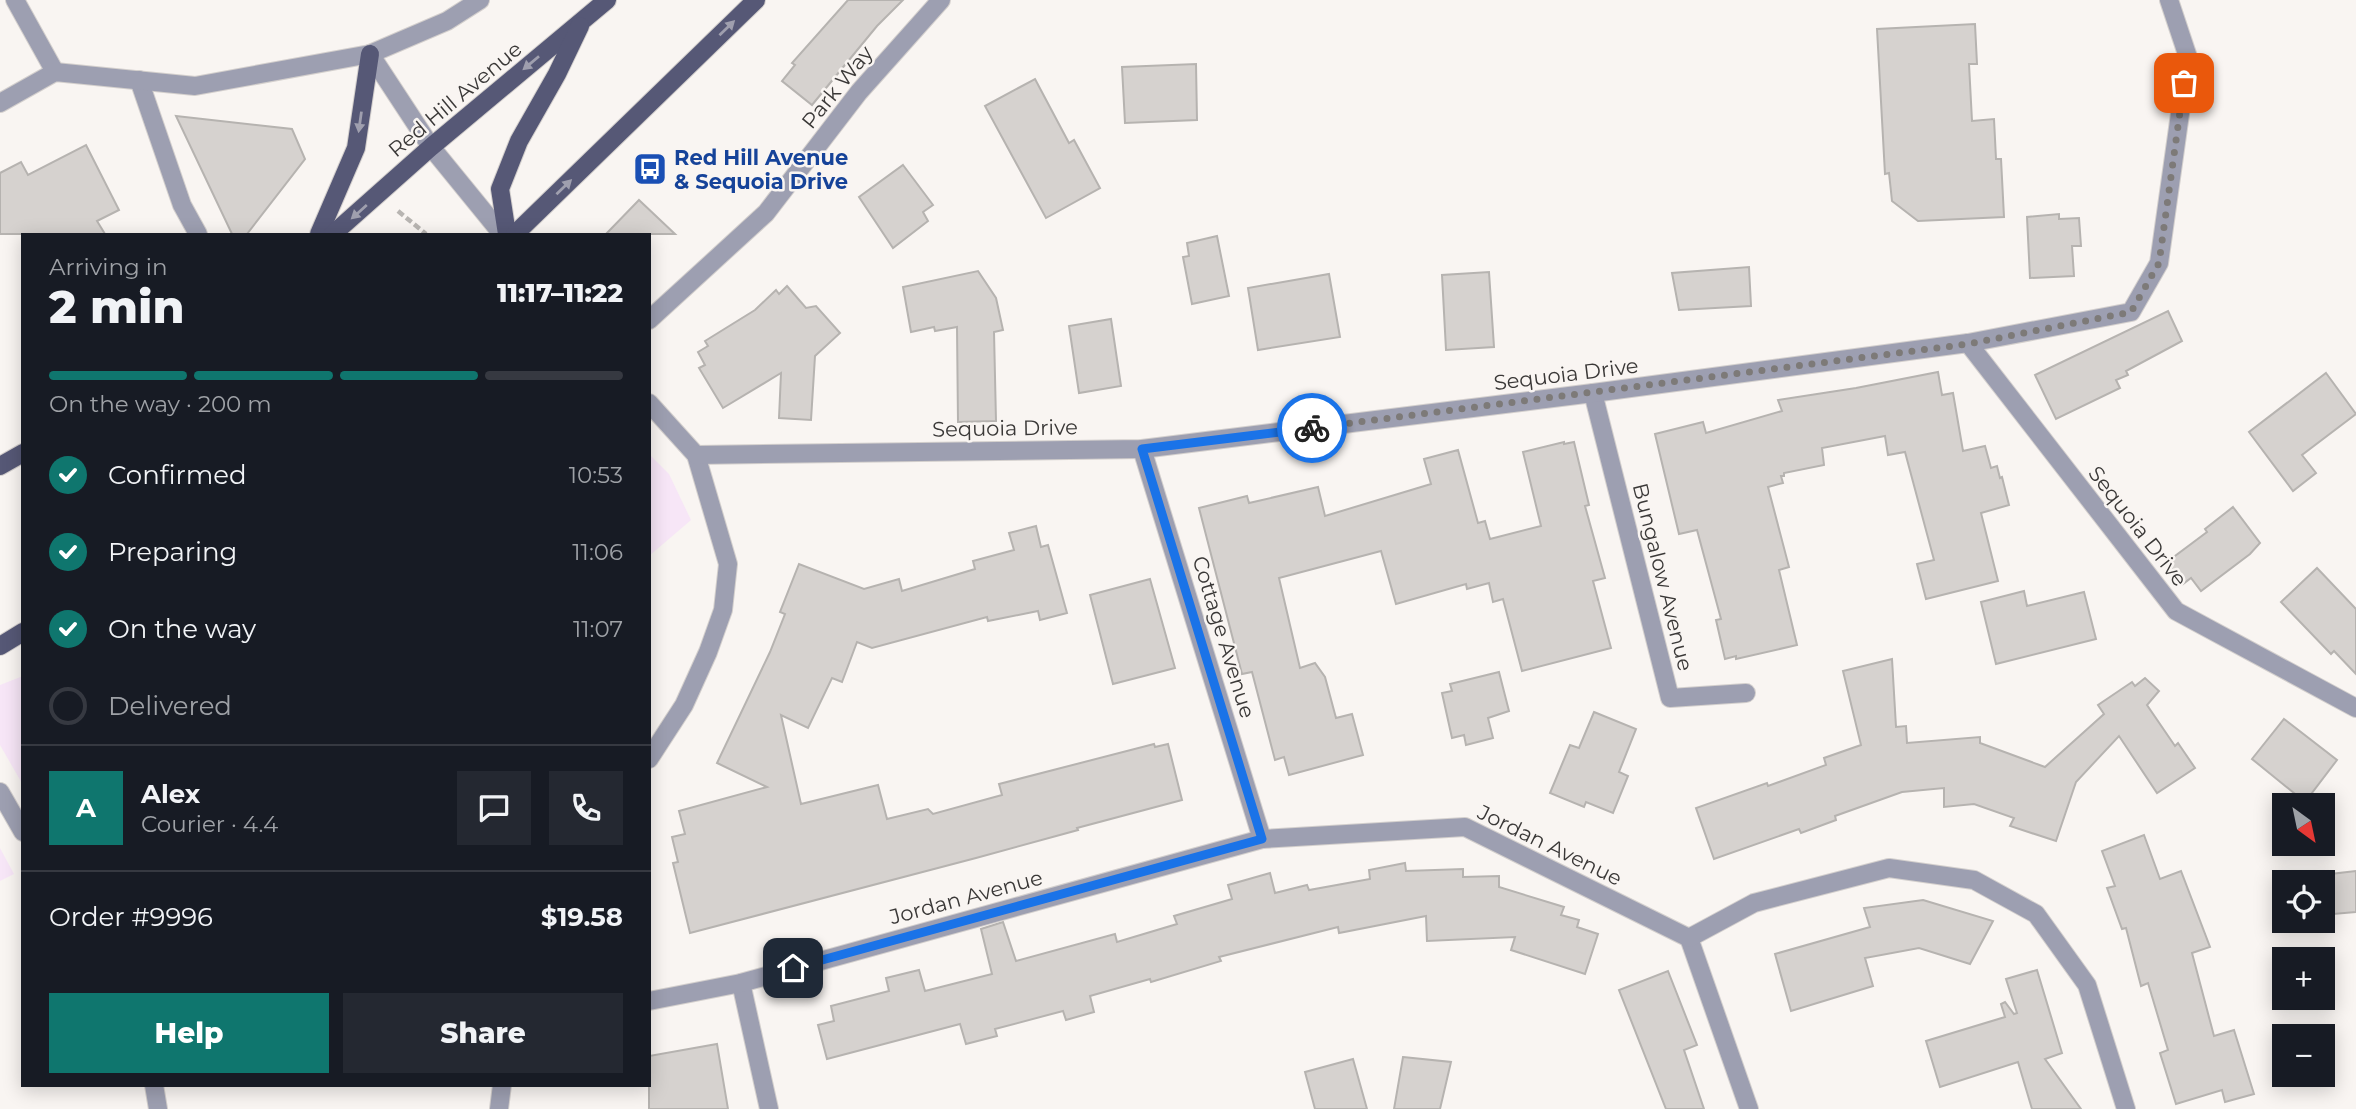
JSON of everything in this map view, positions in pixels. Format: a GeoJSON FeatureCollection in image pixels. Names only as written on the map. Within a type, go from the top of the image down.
{"type":"FeatureCollection","features":[{"type":"Feature","properties":{"kind":"main road","name":"Red Hill Avenue"},"geometry":{"type":"LineString","coordinates":[[334,233],[431,147],[607,0]]}},
{"type":"Feature","properties":{"kind":"main road"},"geometry":{"type":"LineString","coordinates":[[516,233],[756,0]]}},
{"type":"Feature","properties":{"kind":"main road"},"geometry":{"type":"LineString","coordinates":[[504,233],[500,189],[519,141],[583,20]]}},
{"type":"Feature","properties":{"kind":"main road"},"geometry":{"type":"LineString","coordinates":[[319,233],[356,148],[370,54]]}},
{"type":"Feature","properties":{"kind":"main road"},"geometry":{"type":"LineString","coordinates":[[0,466],[21,454]]}},
{"type":"Feature","properties":{"kind":"main road"},"geometry":{"type":"LineString","coordinates":[[0,646],[21,633]]}},
{"type":"Feature","properties":{"kind":"street"},"geometry":{"type":"LineString","coordinates":[[15,0],[55,72]]}},
{"type":"Feature","properties":{"kind":"street"},"geometry":{"type":"LineString","coordinates":[[0,103],[55,72],[195,86],[370,54],[447,21],[480,0]]}},
{"type":"Feature","properties":{"kind":"street","name":"Park Way"},"geometry":{"type":"LineString","coordinates":[[651,318],[766,213],[859,92],[941,0]]}},
{"type":"Feature","properties":{"kind":"street"},"geometry":{"type":"LineString","coordinates":[[1968,344],[2131,312],[2159,263],[2188,57],[2169,0]]}},
{"type":"Feature","properties":{"kind":"street"},"geometry":{"type":"LineString","coordinates":[[370,54],[431,147],[503,233]]}},
{"type":"Feature","properties":{"kind":"street"},"geometry":{"type":"LineString","coordinates":[[139,80],[182,205],[197,233]]}},
{"type":"Feature","properties":{"kind":"street","name":"Sequoia Drive"},"geometry":{"type":"LineString","coordinates":[[696,455],[1142,449],[1968,344],[2176,611],[2356,708]]}},
{"type":"Feature","properties":{"kind":"street","name":"Bungalow Avenue"},"geometry":{"type":"LineString","coordinates":[[1593,393],[1670,698],[1746,693]]}},
{"type":"Feature","properties":{"kind":"street"},"geometry":{"type":"LineString","coordinates":[[651,405],[696,455],[728,564],[723,610],[708,652],[684,705],[651,756]]}},
{"type":"Feature","properties":{"kind":"street","name":"Cottage Avenue"},"geometry":{"type":"LineString","coordinates":[[1142,449],[1262,839]]}},
{"type":"Feature","properties":{"kind":"street"},"geometry":{"type":"LineString","coordinates":[[0,792],[21,829]]}},
{"type":"Feature","properties":{"kind":"street","name":"Jordan Avenue"},"geometry":{"type":"LineString","coordinates":[[651,1001],[741,983],[1262,839],[1465,827],[1689,938]]}},
{"type":"Feature","properties":{"kind":"street"},"geometry":{"type":"LineString","coordinates":[[1749,1109],[1689,938],[1754,903],[1889,868],[1974,880],[2036,914],[2087,985],[2126,1109]]}},
{"type":"Feature","properties":{"kind":"street"},"geometry":{"type":"LineString","coordinates":[[741,983],[769,1109]]}},
{"type":"Feature","properties":{"kind":"street"},"geometry":{"type":"LineString","coordinates":[[154,1087],[158,1109]]}},
{"type":"Feature","properties":{"kind":"street"},"geometry":{"type":"LineString","coordinates":[[499,1109],[502,1087]]}},
{"type":"Feature","properties":{"kind":"path"},"geometry":{"type":"LineString","coordinates":[[398,211],[425,233]]}},
{"type":"Feature","properties":{"kind":"shaded area"},"geometry":{"type":"Polygon","coordinates":[[[651,456],[669,474],[691,520],[651,554],[651,456]]]}},
{"type":"Feature","properties":{"kind":"shaded area"},"geometry":{"type":"Polygon","coordinates":[[[21,677],[21,782],[0,745],[0,685],[21,677]]]}},
{"type":"Feature","properties":{"kind":"shaded area"},"geometry":{"type":"Polygon","coordinates":[[[0,848],[14,874],[0,881],[0,848]]]}},
{"type":"Feature","properties":{"kind":"building"},"geometry":{"type":"Polygon","coordinates":[[[848,0],[903,0],[877,26],[812,105],[782,81],[795,65],[792,63],[848,0]]]}},
{"type":"Feature","properties":{"kind":"building"},"geometry":{"type":"Polygon","coordinates":[[[1975,24],[1977,64],[1969,64],[1972,121],[1994,119],[1996,159],[2001,159],[2004,217],[1918,221],[1892,201],[1889,173],[1885,174],[1877,29],[1975,24]]]}},
{"type":"Feature","properties":{"kind":"building"},"geometry":{"type":"Polygon","coordinates":[[[1196,64],[1197,120],[1125,123],[1122,67],[1196,64]]]}},
{"type":"Feature","properties":{"kind":"building"},"geometry":{"type":"Polygon","coordinates":[[[1035,79],[1069,143],[1074,140],[1100,188],[1046,218],[985,106],[1035,79]]]}},
{"type":"Feature","properties":{"kind":"building"},"geometry":{"type":"Polygon","coordinates":[[[176,116],[292,129],[305,159],[248,233],[232,233],[176,116]]]}},
{"type":"Feature","properties":{"kind":"building"},"geometry":{"type":"Polygon","coordinates":[[[86,145],[119,210],[97,221],[104,233],[0,234],[0,173],[21,162],[28,175],[86,145]]]}},
{"type":"Feature","properties":{"kind":"building"},"geometry":{"type":"Polygon","coordinates":[[[903,165],[933,205],[923,212],[928,221],[893,248],[859,197],[903,165]]]}},
{"type":"Feature","properties":{"kind":"building"},"geometry":{"type":"Polygon","coordinates":[[[639,200],[675,234],[651,233],[607,233],[639,200]]]}},
{"type":"Feature","properties":{"kind":"building"},"geometry":{"type":"Polygon","coordinates":[[[2059,214],[2059,219],[2079,218],[2081,246],[2072,246],[2074,276],[2030,278],[2027,217],[2059,214]]]}},
{"type":"Feature","properties":{"kind":"building"},"geometry":{"type":"Polygon","coordinates":[[[1217,236],[1229,296],[1192,304],[1183,257],[1189,256],[1187,243],[1217,236]]]}},
{"type":"Feature","properties":{"kind":"building"},"geometry":{"type":"Polygon","coordinates":[[[1749,267],[1751,306],[1679,310],[1672,273],[1749,267]]]}},
{"type":"Feature","properties":{"kind":"building"},"geometry":{"type":"Polygon","coordinates":[[[978,271],[996,298],[1003,330],[994,332],[996,421],[958,422],[957,327],[935,331],[934,327],[911,332],[903,287],[978,271]]]}},
{"type":"Feature","properties":{"kind":"building"},"geometry":{"type":"Polygon","coordinates":[[[1489,272],[1494,347],[1446,350],[1442,275],[1489,272]]]}},
{"type":"Feature","properties":{"kind":"building"},"geometry":{"type":"Polygon","coordinates":[[[1329,274],[1340,337],[1258,350],[1248,288],[1329,274]]]}},
{"type":"Feature","properties":{"kind":"building"},"geometry":{"type":"Polygon","coordinates":[[[787,286],[806,308],[816,306],[840,333],[815,356],[811,420],[779,418],[781,373],[723,408],[699,368],[705,365],[698,352],[708,346],[705,341],[755,310],[776,290],[779,294],[787,286]]]}},
{"type":"Feature","properties":{"kind":"building"},"geometry":{"type":"Polygon","coordinates":[[[2168,311],[2182,341],[2126,371],[2128,375],[2116,380],[2120,388],[2056,419],[2035,375],[2168,311]]]}},
{"type":"Feature","properties":{"kind":"building"},"geometry":{"type":"Polygon","coordinates":[[[1111,319],[1121,386],[1079,393],[1069,326],[1111,319]]]}},
{"type":"Feature","properties":{"kind":"building"},"geometry":{"type":"Polygon","coordinates":[[[1938,372],[1942,395],[1953,393],[1963,451],[1985,446],[1991,468],[1997,466],[2000,478],[2002,477],[2009,505],[1981,513],[1998,581],[1926,599],[1917,564],[1934,560],[1905,452],[1888,455],[1885,436],[1822,448],[1824,465],[1784,473],[1784,476],[1781,476],[1783,483],[1768,487],[1789,567],[1779,570],[1797,645],[1725,659],[1716,620],[1721,619],[1697,530],[1679,534],[1655,434],[1703,422],[1706,433],[1782,411],[1778,400],[1938,372]]]}},
{"type":"Feature","properties":{"kind":"building"},"geometry":{"type":"Polygon","coordinates":[[[2326,373],[2356,414],[2302,455],[2316,473],[2293,491],[2249,432],[2326,373]]]}},
{"type":"Feature","properties":{"kind":"building"},"geometry":{"type":"Polygon","coordinates":[[[1574,442],[1589,505],[1585,506],[1605,578],[1593,581],[1611,648],[1522,671],[1503,599],[1493,602],[1489,583],[1467,589],[1466,584],[1396,604],[1381,551],[1279,578],[1300,668],[1315,663],[1325,677],[1336,718],[1352,714],[1363,755],[1289,775],[1284,757],[1275,760],[1252,672],[1242,674],[1199,508],[1247,496],[1249,503],[1318,487],[1325,516],[1431,484],[1424,459],[1458,450],[1478,523],[1485,521],[1490,539],[1541,526],[1523,452],[1574,442]]]}},
{"type":"Feature","properties":{"kind":"building"},"geometry":{"type":"Polygon","coordinates":[[[2233,507],[2260,543],[2250,554],[2201,591],[2191,578],[2183,584],[2167,562],[2207,532],[2205,529],[2233,507]]]}},
{"type":"Feature","properties":{"kind":"building"},"geometry":{"type":"Polygon","coordinates":[[[1036,526],[1041,547],[1048,545],[1067,613],[1040,620],[1038,611],[988,621],[987,617],[872,648],[857,642],[842,682],[832,678],[808,728],[781,715],[801,804],[878,785],[887,819],[928,809],[933,814],[1002,795],[999,784],[1154,744],[1155,747],[1168,744],[1182,800],[976,858],[690,933],[673,863],[678,862],[672,837],[685,834],[679,811],[767,787],[717,763],[770,652],[785,614],[780,612],[799,564],[864,589],[899,579],[902,591],[975,569],[973,561],[1014,550],[1009,533],[1036,526]]]}},
{"type":"Feature","properties":{"kind":"building"},"geometry":{"type":"Polygon","coordinates":[[[2317,568],[2356,609],[2356,674],[2334,651],[2331,654],[2281,602],[2317,568]]]}},
{"type":"Feature","properties":{"kind":"building"},"geometry":{"type":"Polygon","coordinates":[[[1150,579],[1175,668],[1113,684],[1090,595],[1150,579]]]}},
{"type":"Feature","properties":{"kind":"building"},"geometry":{"type":"Polygon","coordinates":[[[2024,591],[2027,606],[2084,592],[2096,639],[1996,664],[1981,602],[2024,591]]]}},
{"type":"Feature","properties":{"kind":"building"},"geometry":{"type":"Polygon","coordinates":[[[1892,659],[1896,727],[1906,726],[1907,743],[1980,737],[1980,743],[2045,767],[2104,714],[2098,705],[2132,682],[2135,686],[2145,678],[2159,691],[2147,705],[2175,746],[2178,743],[2195,768],[2157,793],[2119,736],[2076,782],[2056,841],[2010,826],[2014,818],[1974,804],[1944,807],[1944,788],[1902,792],[1835,816],[1836,820],[1801,833],[1799,829],[1714,859],[1696,808],[1826,765],[1824,758],[1861,745],[1843,671],[1892,659]]]}},
{"type":"Feature","properties":{"kind":"building"},"geometry":{"type":"Polygon","coordinates":[[[1499,672],[1509,711],[1488,718],[1493,738],[1466,745],[1464,735],[1452,738],[1442,693],[1452,691],[1450,684],[1499,672]]]}},
{"type":"Feature","properties":{"kind":"building"},"geometry":{"type":"Polygon","coordinates":[[[1594,712],[1636,729],[1619,772],[1628,776],[1613,813],[1586,802],[1584,807],[1550,793],[1570,745],[1579,748],[1594,712]]]}},
{"type":"Feature","properties":{"kind":"building"},"geometry":{"type":"Polygon","coordinates":[[[2284,719],[2337,760],[2312,793],[2294,793],[2252,759],[2284,719]]]}},
{"type":"Feature","properties":{"kind":"building"},"geometry":{"type":"Polygon","coordinates":[[[2144,835],[2160,879],[2181,871],[2210,947],[2192,953],[2214,1036],[2234,1030],[2254,1094],[2225,1102],[2222,1090],[2176,1104],[2160,1053],[2168,1050],[2148,983],[2141,986],[2126,928],[2122,929],[2107,888],[2115,886],[2102,851],[2144,835]]]}},
{"type":"Feature","properties":{"kind":"building"},"geometry":{"type":"Polygon","coordinates":[[[1405,863],[1406,871],[1463,869],[1463,877],[1499,876],[1499,887],[1564,907],[1561,915],[1579,920],[1577,927],[1598,934],[1585,974],[1511,950],[1515,937],[1427,941],[1426,916],[1339,933],[1338,927],[1219,957],[1221,961],[1151,982],[1150,979],[1090,996],[1094,1012],[1066,1020],[1063,1011],[995,1029],[997,1036],[966,1044],[960,1024],[827,1059],[818,1025],[834,1021],[831,1006],[889,991],[886,978],[919,970],[925,991],[992,974],[981,929],[1003,922],[1016,961],[1115,934],[1117,942],[1177,924],[1174,916],[1232,899],[1228,885],[1270,873],[1275,893],[1307,885],[1309,890],[1370,879],[1369,870],[1405,863]]]}},
{"type":"Feature","properties":{"kind":"building"},"geometry":{"type":"Polygon","coordinates":[[[2356,871],[2356,912],[2335,914],[2335,873],[2356,871]]]}},
{"type":"Feature","properties":{"kind":"building"},"geometry":{"type":"Polygon","coordinates":[[[1923,900],[1993,921],[1970,964],[1919,948],[1865,958],[1873,986],[1791,1011],[1775,954],[1870,927],[1864,908],[1923,900]]]}},
{"type":"Feature","properties":{"kind":"building"},"geometry":{"type":"Polygon","coordinates":[[[2037,970],[2062,1053],[2045,1059],[2081,1109],[2032,1109],[2018,1062],[1940,1087],[1926,1041],[2005,1017],[2001,1004],[2005,1002],[2014,1014],[2017,1013],[2006,979],[2037,970]]]}},
{"type":"Feature","properties":{"kind":"building"},"geometry":{"type":"Polygon","coordinates":[[[1668,971],[1697,1045],[1684,1050],[1704,1109],[1666,1109],[1619,990],[1668,971]]]}},
{"type":"Feature","properties":{"kind":"building"},"geometry":{"type":"Polygon","coordinates":[[[717,1044],[728,1109],[649,1109],[651,1056],[717,1044]]]}},
{"type":"Feature","properties":{"kind":"building"},"geometry":{"type":"Polygon","coordinates":[[[1403,1057],[1451,1062],[1440,1109],[1394,1109],[1403,1057]]]}},
{"type":"Feature","properties":{"kind":"building"},"geometry":{"type":"Polygon","coordinates":[[[1353,1059],[1367,1109],[1315,1109],[1305,1072],[1353,1059]]]}},
{"type":"Feature","properties":{"kind":"way so far"},"geometry":{"type":"LineString","coordinates":[[1312,428],[1968,344],[2131,312],[2159,263],[2184,83]]}},
{"type":"Feature","properties":{"kind":"place","name":"Red Hill Avenue & Sequoia Drive"},"geometry":{"type":"Point","coordinates":[650,169]}},
{"type":"Feature","properties":{"kind":"route"},"geometry":{"type":"LineString","coordinates":[[793,968],[1262,839],[1142,449],[1312,428]]}}]}
